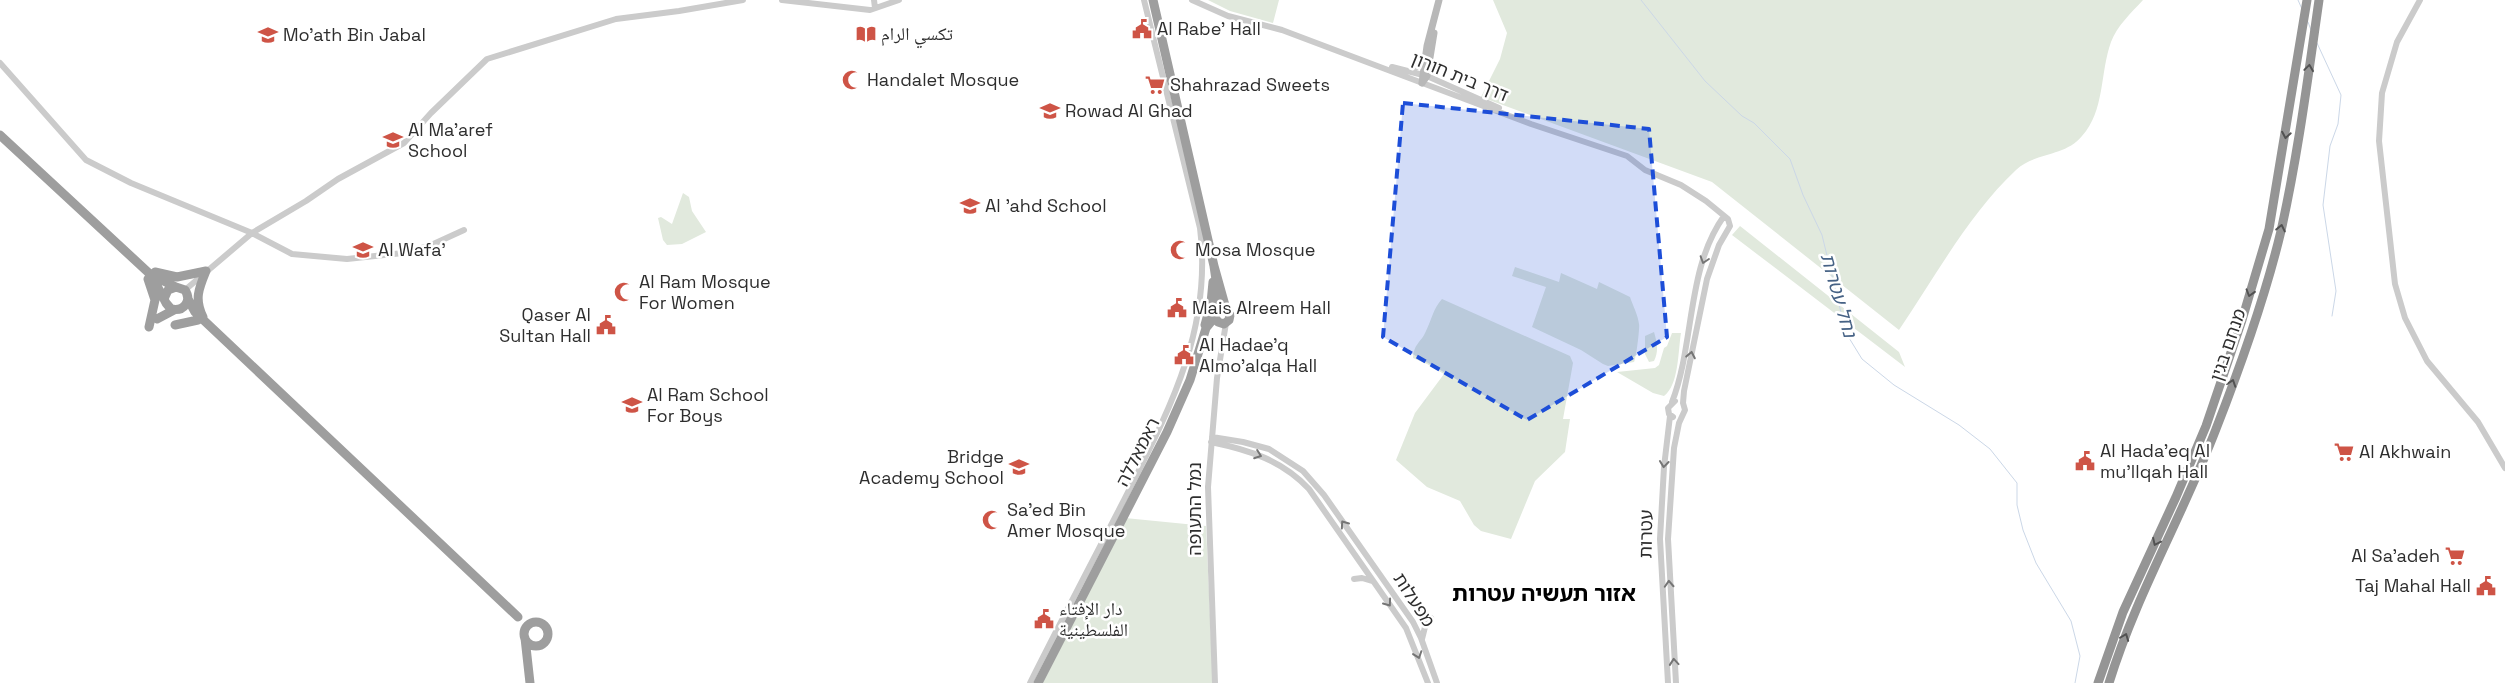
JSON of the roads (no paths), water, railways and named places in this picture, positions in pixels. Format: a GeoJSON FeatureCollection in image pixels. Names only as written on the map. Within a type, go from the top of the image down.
{"type":"FeatureCollection","features":[{"type":"Feature","properties":{"kind":"highway"},"geometry":{"type":"LineString","coordinates":[[1153,0],[1214,266],[1220,317]]}},
{"type":"Feature","properties":{"kind":"highway"},"geometry":{"type":"LineString","coordinates":[[1156,15],[1160,0]]}},
{"type":"Feature","properties":{"kind":"highway","name":"מנחם בגין"},"geometry":{"type":"LineString","coordinates":[[2098,683],[2123,612],[2176,497],[2206,426],[2242,320],[2269,229],[2307,0]]}},
{"type":"Feature","properties":{"kind":"highway","name":"מנחם בגין"},"geometry":{"type":"LineString","coordinates":[[2109,683],[2133,616],[2216,429],[2253,323],[2280,232],[2303,109],[2319,0]]}},
{"type":"Feature","properties":{"kind":"highway"},"geometry":{"type":"LineString","coordinates":[[0,135],[151,275],[183,292],[202,322],[518,617],[527,630],[529,644],[536,646],[546,642],[548,632],[541,623],[527,630]]}},
{"type":"Feature","properties":{"kind":"highway"},"geometry":{"type":"LineString","coordinates":[[139,264],[170,277],[206,271]]}},
{"type":"Feature","properties":{"kind":"highway"},"geometry":{"type":"LineString","coordinates":[[139,264],[150,281],[155,300],[149,328]]}},
{"type":"Feature","properties":{"kind":"highway"},"geometry":{"type":"LineString","coordinates":[[1203,338],[1211,303],[1214,266]]}},
{"type":"Feature","properties":{"kind":"highway"},"geometry":{"type":"LineString","coordinates":[[202,322],[197,302],[198,291],[206,271]]}},
{"type":"Feature","properties":{"kind":"highway"},"geometry":{"type":"LineString","coordinates":[[151,275],[169,308],[202,322]]}},
{"type":"Feature","properties":{"kind":"highway"},"geometry":{"type":"LineString","coordinates":[[168,290],[183,292],[186,305],[158,319],[168,290]]}},
{"type":"Feature","properties":{"kind":"highway","name":"ראמאללה"},"geometry":{"type":"LineString","coordinates":[[1038,683],[1175,416],[1190,380],[1208,327],[1220,317]]}},
{"type":"Feature","properties":{"kind":"highway"},"geometry":{"type":"LineString","coordinates":[[175,325],[202,322]]}},
{"type":"Feature","properties":{"kind":"highway"},"geometry":{"type":"LineString","coordinates":[[527,630],[531,683]]}},
{"type":"Feature","properties":{"kind":"highway"},"geometry":{"type":"LineString","coordinates":[[531,683],[530,659],[536,646]]}},
{"type":"Feature","properties":{"kind":"main road"},"geometry":{"type":"LineString","coordinates":[[1422,82],[1439,2]]}},
{"type":"Feature","properties":{"kind":"street"},"geometry":{"type":"LineString","coordinates":[[183,292],[252,233],[306,201],[338,179],[404,143],[431,113],[487,60],[616,19],[742,0]]}},
{"type":"Feature","properties":{"kind":"street"},"geometry":{"type":"LineString","coordinates":[[782,0],[870,10],[899,0]]}},
{"type":"Feature","properties":{"kind":"street"},"geometry":{"type":"LineString","coordinates":[[874,0],[875,8]]}},
{"type":"Feature","properties":{"kind":"street"},"geometry":{"type":"LineString","coordinates":[[1030,683],[1168,414],[1186,363],[1198,315],[1203,266],[1200,228],[1144,0]]}},
{"type":"Feature","properties":{"kind":"street","name":"דרך בית חורון"},"geometry":{"type":"LineString","coordinates":[[1192,0],[1237,20],[1282,30],[1532,124],[1627,156],[1645,170],[1681,185],[1706,201],[1724,216]]}},
{"type":"Feature","properties":{"kind":"street","name":"דרך בית חורון"},"geometry":{"type":"LineString","coordinates":[[1198,0],[1210,9]]}},
{"type":"Feature","properties":{"kind":"street"},"geometry":{"type":"LineString","coordinates":[[2420,0],[2397,42],[2382,93],[2379,140],[2395,284],[2405,318],[2427,361],[2478,422],[2505,468]]}},
{"type":"Feature","properties":{"kind":"street"},"geometry":{"type":"LineString","coordinates":[[1410,71],[1427,59],[1433,74],[1442,82]]}},
{"type":"Feature","properties":{"kind":"street"},"geometry":{"type":"LineString","coordinates":[[0,63],[86,160],[131,183],[252,233],[292,254],[347,259],[415,251],[464,230]]}},
{"type":"Feature","properties":{"kind":"street","name":"דרך בית חורון"},"geometry":{"type":"LineString","coordinates":[[1376,64],[1424,75],[1532,124]]}},
{"type":"Feature","properties":{"kind":"street"},"geometry":{"type":"LineString","coordinates":[[1724,216],[1730,222],[1730,226],[1718,245],[1707,279],[1683,403],[1685,410],[1681,417],[1676,418],[1670,416],[1667,410],[1672,402],[1699,277],[1711,242],[1724,216]]}},
{"type":"Feature","properties":{"kind":"street","name":"נמל התעופה"},"geometry":{"type":"LineString","coordinates":[[1215,683],[1208,502],[1211,439],[1224,336],[1220,317]]}},
{"type":"Feature","properties":{"kind":"street"},"geometry":{"type":"LineString","coordinates":[[1672,402],[1678,401],[1683,403]]}},
{"type":"Feature","properties":{"kind":"street","name":"עטרות"},"geometry":{"type":"LineString","coordinates":[[1668,683],[1662,610],[1660,539],[1664,467],[1670,416]]}},
{"type":"Feature","properties":{"kind":"street","name":"עטרות"},"geometry":{"type":"LineString","coordinates":[[1676,683],[1668,539],[1672,468],[1681,417]]}},
{"type":"Feature","properties":{"kind":"street","name":"מפעלות"},"geometry":{"type":"LineString","coordinates":[[1211,439],[1243,442],[1269,449],[1302,471],[1324,495],[1413,622],[1422,640],[1437,683]]}},
{"type":"Feature","properties":{"kind":"street","name":"מפעלות"},"geometry":{"type":"LineString","coordinates":[[1211,439],[1256,454],[1292,473],[1316,498],[1409,632],[1428,683]]}},
{"type":"Feature","properties":{"kind":"street"},"geometry":{"type":"LineString","coordinates":[[1354,579],[1362,578],[1373,582]]}},
{"type":"Feature","properties":{"kind":"street"},"geometry":{"type":"LineString","coordinates":[[1422,640],[1425,627],[1431,618]]}},
{"type":"Feature","properties":{"kind":"waterway","name":"נחל עטרות"},"geometry":{"type":"LineString","coordinates":[[1641,0],[1705,81],[1742,116],[1754,123],[1790,159],[1803,195],[1822,235],[1846,333],[1862,359],[1894,385],[1959,425],[1990,449],[2017,483],[2017,505],[2023,530],[2036,563],[2071,621],[2080,656],[2075,683]]}},
{"type":"Feature","properties":{"kind":"waterway"},"geometry":{"type":"LineString","coordinates":[[2298,0],[2302,9]]}},
{"type":"Feature","properties":{"kind":"waterway"},"geometry":{"type":"LineString","coordinates":[[2308,22],[2311,30]]}},
{"type":"Feature","properties":{"kind":"waterway"},"geometry":{"type":"LineString","coordinates":[[2317,43],[2341,95],[2338,124],[2330,146],[2323,205],[2336,291],[2332,316]]}},
{"type":"Feature","properties":{"kind":"place","name":"Al Rabe' Hall"},"geometry":{"type":"Point","coordinates":[1142,29]}},
{"type":"Feature","properties":{"kind":"place","name":"تكسي الرام"},"geometry":{"type":"Point","coordinates":[866,34]}},
{"type":"Feature","properties":{"kind":"place","name":"Mo'ath Bin Jabal"},"geometry":{"type":"Point","coordinates":[268,35]}},
{"type":"Feature","properties":{"kind":"place","name":"Handalet Mosque"},"geometry":{"type":"Point","coordinates":[852,80]}},
{"type":"Feature","properties":{"kind":"place","name":"Shahrazad Sweets"},"geometry":{"type":"Point","coordinates":[1155,85]}},
{"type":"Feature","properties":{"kind":"place","name":"Rowad Al Ghad"},"geometry":{"type":"Point","coordinates":[1050,111]}},
{"type":"Feature","properties":{"kind":"place","name":"Al Ma'aref School"},"geometry":{"type":"Point","coordinates":[393,140]}},
{"type":"Feature","properties":{"kind":"place","name":"Al 'ahd School"},"geometry":{"type":"Point","coordinates":[970,206]}},
{"type":"Feature","properties":{"kind":"place","name":"Al Wafa'"},"geometry":{"type":"Point","coordinates":[363,250]}},
{"type":"Feature","properties":{"kind":"place","name":"Mosa Mosque"},"geometry":{"type":"Point","coordinates":[1180,250]}},
{"type":"Feature","properties":{"kind":"place","name":"Al Ram Mosque For Women"},"geometry":{"type":"Point","coordinates":[624,292]}},
{"type":"Feature","properties":{"kind":"place","name":"Mais Alreem Hall"},"geometry":{"type":"Point","coordinates":[1177,308]}},
{"type":"Feature","properties":{"kind":"place","name":"Qaser Al Sultan Hall"},"geometry":{"type":"Point","coordinates":[606,325]}},
{"type":"Feature","properties":{"kind":"place","name":"Al Hadae'q Almo'alqa Hall"},"geometry":{"type":"Point","coordinates":[1184,355]}},
{"type":"Feature","properties":{"kind":"place","name":"Al Ram School For Boys"},"geometry":{"type":"Point","coordinates":[632,405]}},
{"type":"Feature","properties":{"kind":"place","name":"Al Akhwain"},"geometry":{"type":"Point","coordinates":[2344,452]}},
{"type":"Feature","properties":{"kind":"place","name":"Al Hada'eq Al mu'llqah Hall"},"geometry":{"type":"Point","coordinates":[2085,461]}},
{"type":"Feature","properties":{"kind":"place","name":"Bridge Academy School"},"geometry":{"type":"Point","coordinates":[1019,467]}},
{"type":"Feature","properties":{"kind":"place","name":"Sa'ed Bin Amer Mosque"},"geometry":{"type":"Point","coordinates":[992,520]}},
{"type":"Feature","properties":{"kind":"place","name":"Al Sa'adeh"},"geometry":{"type":"Point","coordinates":[2455,556]}},
{"type":"Feature","properties":{"kind":"place","name":"Taj Mahal Hall"},"geometry":{"type":"Point","coordinates":[2486,586]}},
{"type":"Feature","properties":{"kind":"place","name":"دار الإفتاء الفلسطينية"},"geometry":{"type":"Point","coordinates":[1044,619]}},
{"type":"Feature","properties":{"kind":"district","name":"אזור תעשיה עטרות"},"geometry":{"type":"Point","coordinates":[1544,593]}}]}
